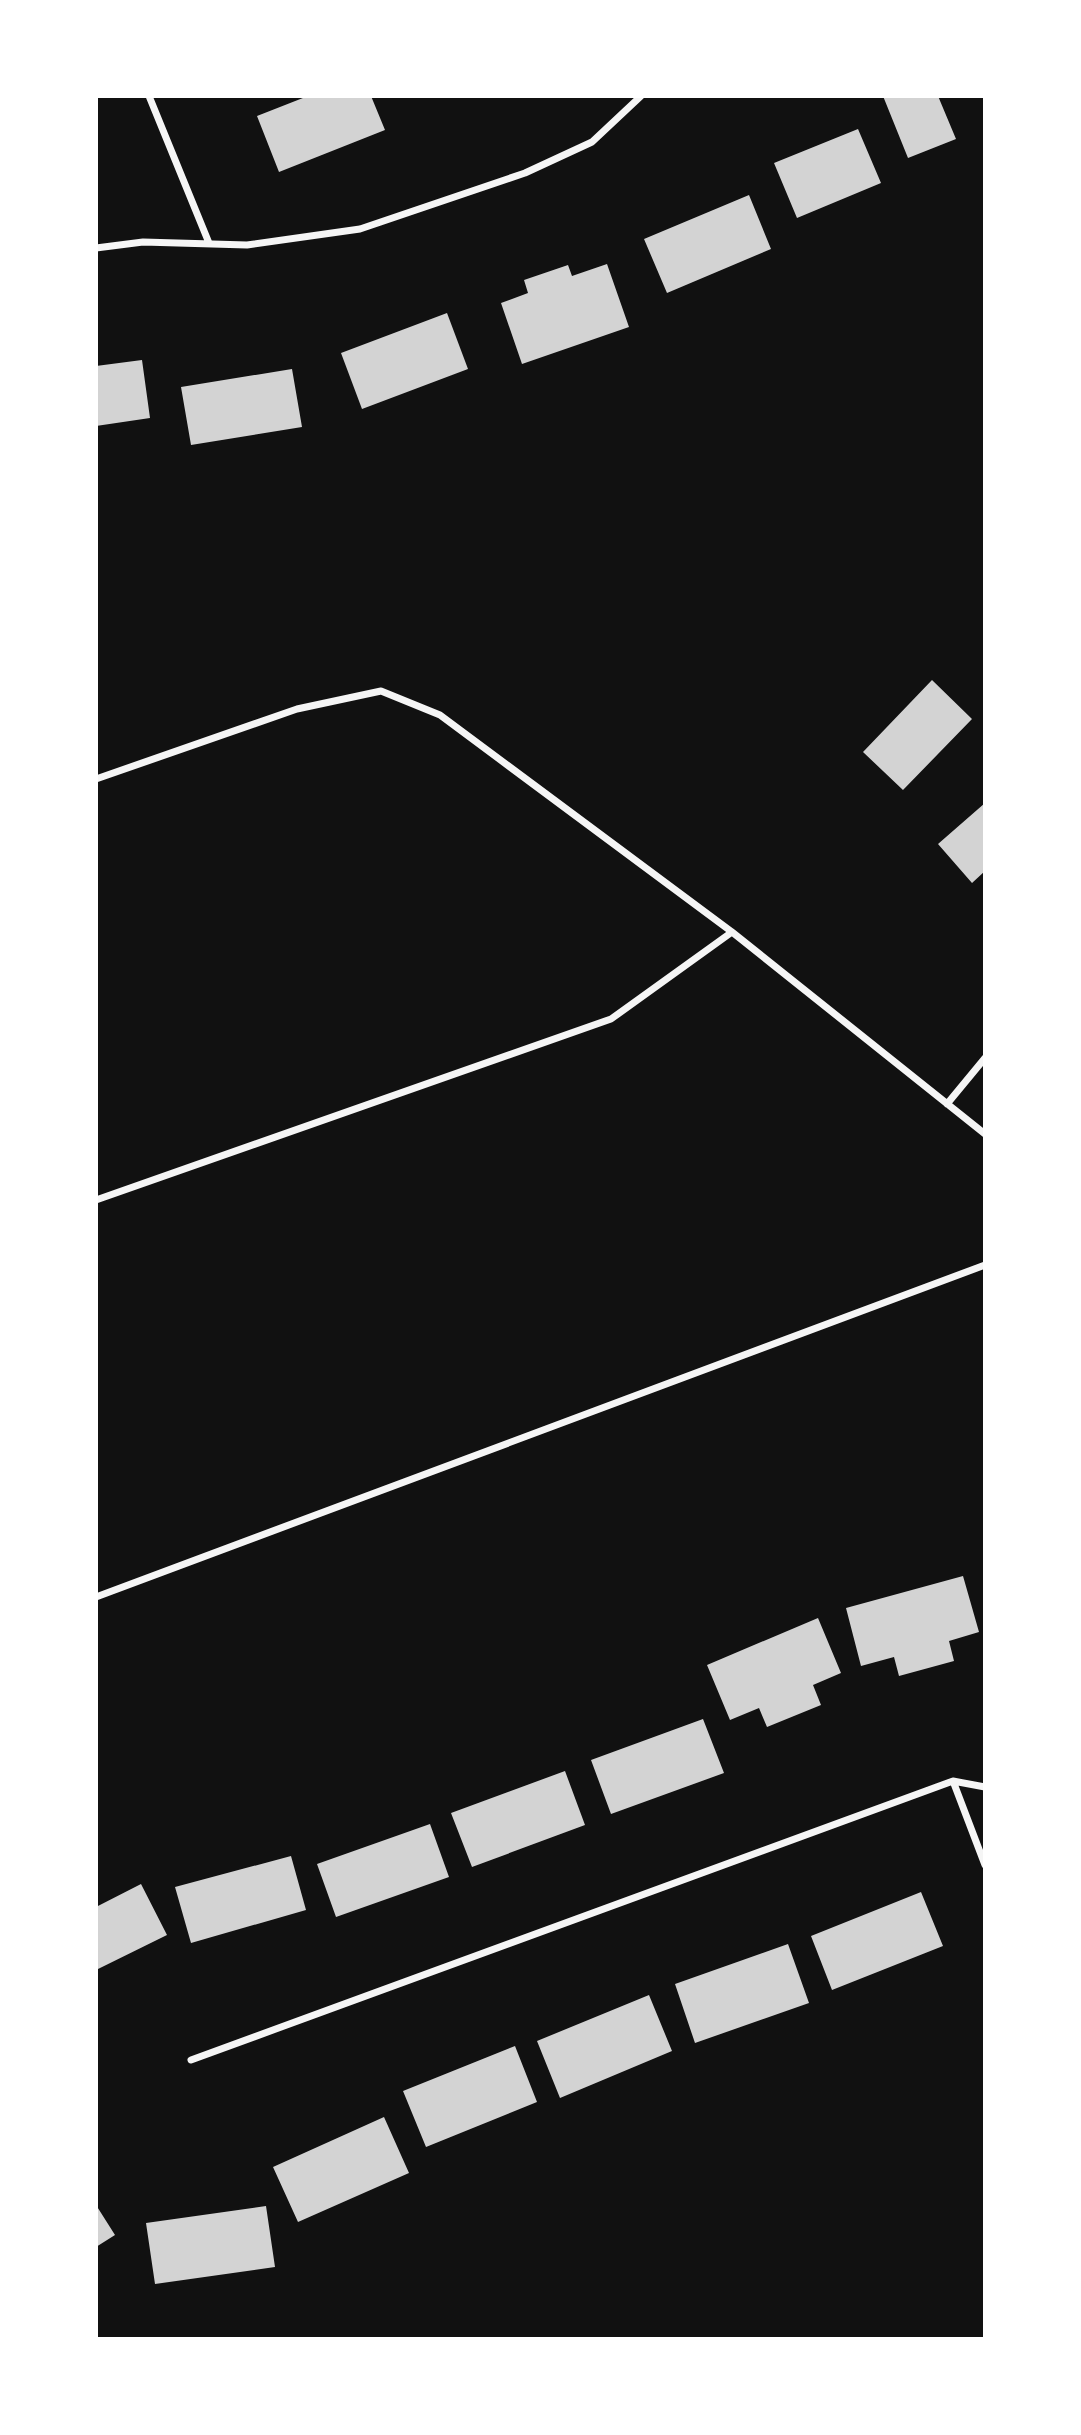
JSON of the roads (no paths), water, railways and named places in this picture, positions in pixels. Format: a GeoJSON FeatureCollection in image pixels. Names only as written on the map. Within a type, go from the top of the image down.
{"type":"FeatureCollection","features":[{"type":"Feature","properties":{"kind":"street"},"geometry":{"type":"LineString","coordinates":[[149,96],[209,243]]}},
{"type":"Feature","properties":{"kind":"street"},"geometry":{"type":"LineString","coordinates":[[96,248],[143,242],[247,244],[360,229],[525,173],[592,142],[641,96]]}},
{"type":"Feature","properties":{"kind":"street"},"geometry":{"type":"LineString","coordinates":[[96,779],[297,709],[381,691],[440,715],[732,932],[985,1134]]}},
{"type":"Feature","properties":{"kind":"street"},"geometry":{"type":"LineString","coordinates":[[96,1200],[611,1019],[732,932]]}},
{"type":"Feature","properties":{"kind":"street"},"geometry":{"type":"LineString","coordinates":[[947,1104],[985,1058]]}},
{"type":"Feature","properties":{"kind":"street"},"geometry":{"type":"LineString","coordinates":[[96,1597],[985,1265]]}},
{"type":"Feature","properties":{"kind":"street"},"geometry":{"type":"LineString","coordinates":[[191,2060],[953,1782],[985,1787]]}},
{"type":"Feature","properties":{"kind":"street"},"geometry":{"type":"LineString","coordinates":[[953,1782],[985,1865]]}}]}
